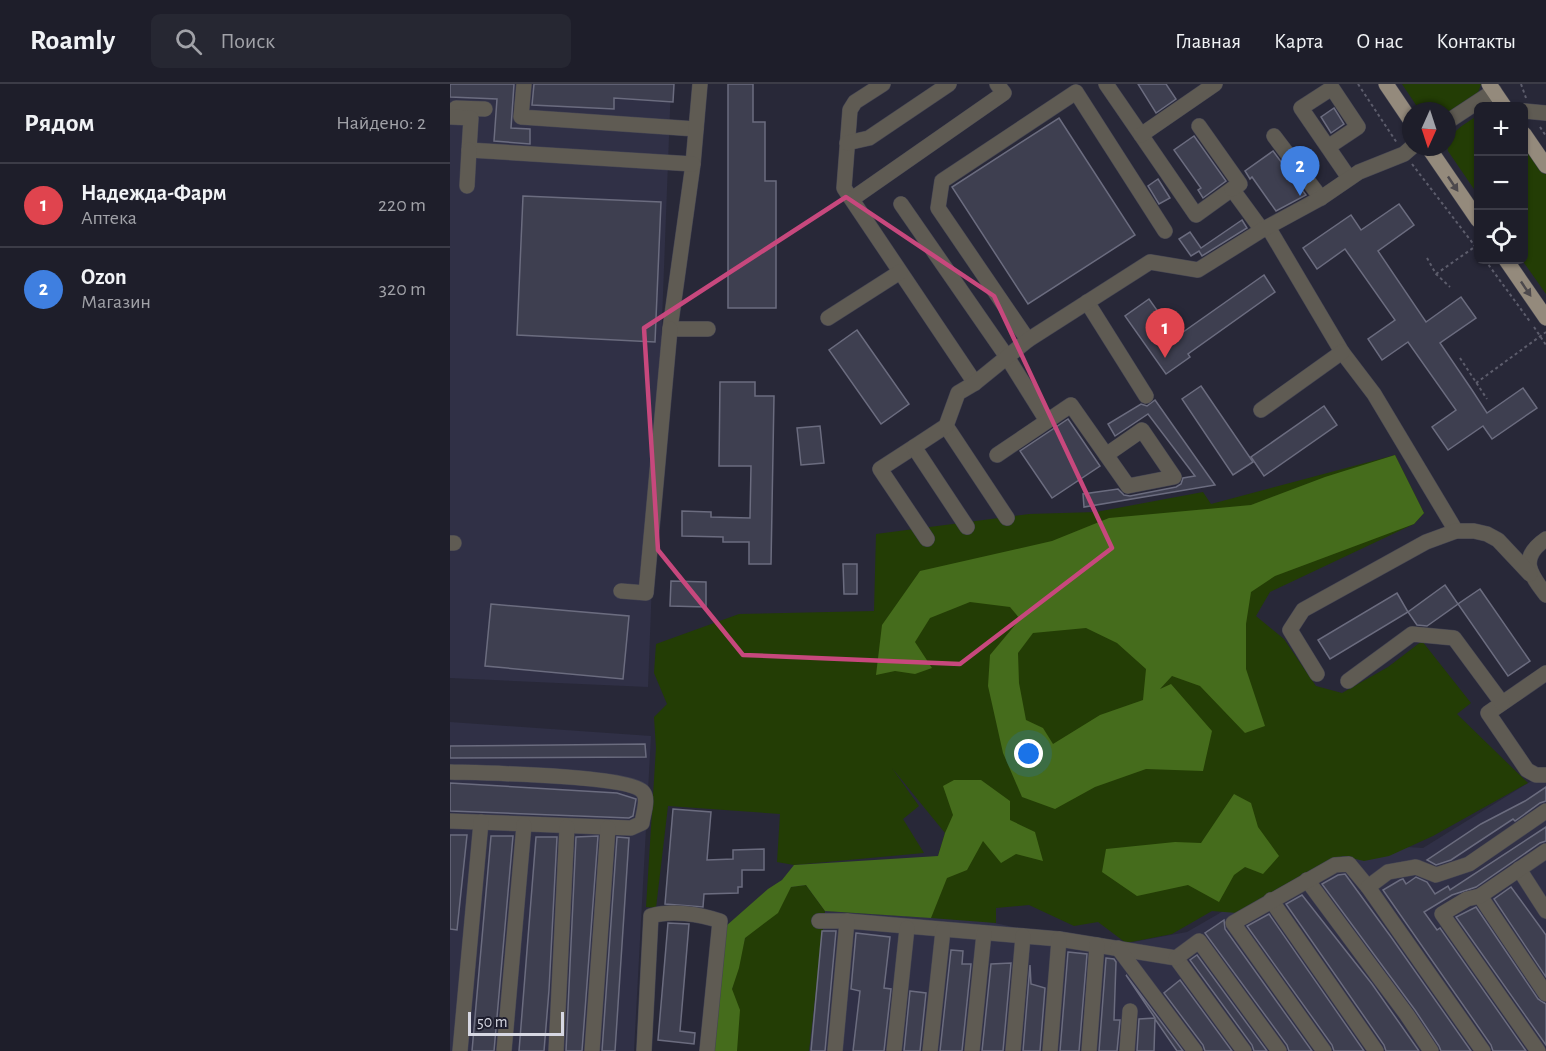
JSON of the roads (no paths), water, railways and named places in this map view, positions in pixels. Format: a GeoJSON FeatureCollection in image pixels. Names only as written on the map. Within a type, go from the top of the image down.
{"type":"FeatureCollection","features":[{"type":"Feature","properties":{"kind":"main road"},"geometry":{"type":"LineString","coordinates":[[1386,84],[1402,108]]}},
{"type":"Feature","properties":{"kind":"main road"},"geometry":{"type":"LineString","coordinates":[[1491,88],[1501,102]]}},
{"type":"Feature","properties":{"kind":"main road"},"geometry":{"type":"LineString","coordinates":[[1528,140],[1546,166]]}},
{"type":"Feature","properties":{"kind":"main road"},"geometry":{"type":"LineString","coordinates":[[1434,156],[1474,213]]}},
{"type":"Feature","properties":{"kind":"main road"},"geometry":{"type":"LineString","coordinates":[[1509,264],[1546,318]]}},
{"type":"Feature","properties":{"kind":"street"},"geometry":{"type":"LineString","coordinates":[[524,84],[521,117],[696,129]]}},
{"type":"Feature","properties":{"kind":"street"},"geometry":{"type":"LineString","coordinates":[[621,591],[646,593],[670,329],[693,164],[700,84]]}},
{"type":"Feature","properties":{"kind":"street"},"geometry":{"type":"LineString","coordinates":[[883,84],[855,102],[850,110],[844,188],[975,383]]}},
{"type":"Feature","properties":{"kind":"street"},"geometry":{"type":"LineString","coordinates":[[848,143],[868,138],[949,84]]}},
{"type":"Feature","properties":{"kind":"street"},"geometry":{"type":"LineString","coordinates":[[852,200],[1004,93],[997,84]]}},
{"type":"Feature","properties":{"kind":"street"},"geometry":{"type":"LineString","coordinates":[[1106,84],[1196,214],[1240,184],[1199,126]]}},
{"type":"Feature","properties":{"kind":"street"},"geometry":{"type":"LineString","coordinates":[[1141,135],[1215,84]]}},
{"type":"Feature","properties":{"kind":"street"},"geometry":{"type":"LineString","coordinates":[[1456,115],[1491,88]]}},
{"type":"Feature","properties":{"kind":"street"},"geometry":{"type":"LineString","coordinates":[[1028,340],[938,208],[942,182],[1076,93],[1165,231]]}},
{"type":"Feature","properties":{"kind":"street"},"geometry":{"type":"LineString","coordinates":[[450,108],[485,109]]}},
{"type":"Feature","properties":{"kind":"street"},"geometry":{"type":"LineString","coordinates":[[1528,111],[1546,113]]}},
{"type":"Feature","properties":{"kind":"street"},"geometry":{"type":"LineString","coordinates":[[450,117],[471,118],[466,186]]}},
{"type":"Feature","properties":{"kind":"street"},"geometry":{"type":"LineString","coordinates":[[1274,136],[1321,198]]}},
{"type":"Feature","properties":{"kind":"street"},"geometry":{"type":"LineString","coordinates":[[1328,147],[1350,178]]}},
{"type":"Feature","properties":{"kind":"street"},"geometry":{"type":"LineString","coordinates":[[469,150],[693,164]]}},
{"type":"Feature","properties":{"kind":"street"},"geometry":{"type":"LineString","coordinates":[[927,539],[880,469],[946,426],[958,393],[975,383],[1028,340],[1150,262],[1198,270],[1321,198],[1359,172],[1402,153]]}},
{"type":"Feature","properties":{"kind":"street"},"geometry":{"type":"LineString","coordinates":[[1232,189],[1265,229],[1342,352],[1374,394],[1456,531]]}},
{"type":"Feature","properties":{"kind":"street"},"geometry":{"type":"LineString","coordinates":[[901,204],[1007,357],[1047,421]]}},
{"type":"Feature","properties":{"kind":"street"},"geometry":{"type":"LineString","coordinates":[[828,318],[900,272]]}},
{"type":"Feature","properties":{"kind":"street"},"geometry":{"type":"LineString","coordinates":[[1087,302],[1146,396]]}},
{"type":"Feature","properties":{"kind":"street"},"geometry":{"type":"LineString","coordinates":[[670,329],[708,329]]}},
{"type":"Feature","properties":{"kind":"street"},"geometry":{"type":"LineString","coordinates":[[1261,410],[1342,352]]}},
{"type":"Feature","properties":{"kind":"street"},"geometry":{"type":"LineString","coordinates":[[997,455],[1071,405],[1106,454]]}},
{"type":"Feature","properties":{"kind":"street"},"geometry":{"type":"LineString","coordinates":[[946,426],[1007,518]]}},
{"type":"Feature","properties":{"kind":"street"},"geometry":{"type":"LineString","coordinates":[[914,447],[967,527]]}},
{"type":"Feature","properties":{"kind":"street"},"geometry":{"type":"LineString","coordinates":[[1317,674],[1290,630],[1303,610],[1426,542],[1456,531],[1474,531],[1498,540],[1546,595]]}},
{"type":"Feature","properties":{"kind":"street"},"geometry":{"type":"LineString","coordinates":[[1530,574],[1529,559],[1546,539]]}},
{"type":"Feature","properties":{"kind":"street"},"geometry":{"type":"LineString","coordinates":[[1348,681],[1412,634],[1454,638],[1502,703]]}},
{"type":"Feature","properties":{"kind":"street"},"geometry":{"type":"LineString","coordinates":[[1546,673],[1488,713],[1527,770],[1536,775],[1546,775]]}},
{"type":"Feature","properties":{"kind":"street"},"geometry":{"type":"LineString","coordinates":[[450,772],[610,780],[637,787],[642,790],[646,799],[642,823],[631,828],[450,821]]}},
{"type":"Feature","properties":{"kind":"street"},"geometry":{"type":"LineString","coordinates":[[1368,887],[1388,872],[1416,867],[1436,875],[1469,864],[1546,811]]}},
{"type":"Feature","properties":{"kind":"street"},"geometry":{"type":"LineString","coordinates":[[460,1051],[481,822]]}},
{"type":"Feature","properties":{"kind":"street"},"geometry":{"type":"LineString","coordinates":[[504,1051],[524,825]]}},
{"type":"Feature","properties":{"kind":"street"},"geometry":{"type":"LineString","coordinates":[[555,1051],[567,827]]}},
{"type":"Feature","properties":{"kind":"street"},"geometry":{"type":"LineString","coordinates":[[592,1051],[608,828]]}},
{"type":"Feature","properties":{"kind":"street"},"geometry":{"type":"LineString","coordinates":[[1538,1051],[1442,914],[1467,899],[1480,896],[1546,850]]}},
{"type":"Feature","properties":{"kind":"street"},"geometry":{"type":"LineString","coordinates":[[1324,1051],[1233,923],[1335,865],[1349,864],[1368,887],[1483,1051]]}},
{"type":"Feature","properties":{"kind":"street"},"geometry":{"type":"LineString","coordinates":[[1519,869],[1546,911]]}},
{"type":"Feature","properties":{"kind":"street"},"geometry":{"type":"LineString","coordinates":[[1307,880],[1431,1051]]}},
{"type":"Feature","properties":{"kind":"street"},"geometry":{"type":"LineString","coordinates":[[1480,896],[1546,994]]}},
{"type":"Feature","properties":{"kind":"street"},"geometry":{"type":"LineString","coordinates":[[1271,900],[1376,1051]]}},
{"type":"Feature","properties":{"kind":"street"},"geometry":{"type":"LineString","coordinates":[[644,1051],[651,916],[663,912],[706,916],[720,921],[707,1051]]}},
{"type":"Feature","properties":{"kind":"street"},"geometry":{"type":"LineString","coordinates":[[819,921],[847,921],[907,928],[1059,939],[1176,958],[1244,1051]]}},
{"type":"Feature","properties":{"kind":"street"},"geometry":{"type":"LineString","coordinates":[[836,1051],[847,921]]}},
{"type":"Feature","properties":{"kind":"street"},"geometry":{"type":"LineString","coordinates":[[894,1051],[907,928]]}},
{"type":"Feature","properties":{"kind":"street"},"geometry":{"type":"LineString","coordinates":[[930,1051],[943,930]]}},
{"type":"Feature","properties":{"kind":"street"},"geometry":{"type":"LineString","coordinates":[[972,1051],[984,933]]}},
{"type":"Feature","properties":{"kind":"street"},"geometry":{"type":"LineString","coordinates":[[1012,1051],[1023,936]]}},
{"type":"Feature","properties":{"kind":"street"},"geometry":{"type":"LineString","coordinates":[[1050,1051],[1059,939]]}},
{"type":"Feature","properties":{"kind":"street"},"geometry":{"type":"LineString","coordinates":[[1176,958],[1198,941],[1278,1051]]}},
{"type":"Feature","properties":{"kind":"street"},"geometry":{"type":"LineString","coordinates":[[1089,1051],[1097,945]]}},
{"type":"Feature","properties":{"kind":"street"},"geometry":{"type":"LineString","coordinates":[[1118,948],[1195,1051]]}},
{"type":"Feature","properties":{"kind":"street"},"geometry":{"type":"LineString","coordinates":[[1127,1051],[1130,1011]]}},
{"type":"Feature","properties":{"kind":"place","name":"Ozon"},"geometry":{"type":"Point","coordinates":[1300,196]}},
{"type":"Feature","properties":{"kind":"place","name":"Надежда-Фарм"},"geometry":{"type":"Point","coordinates":[1165,358]}}]}
